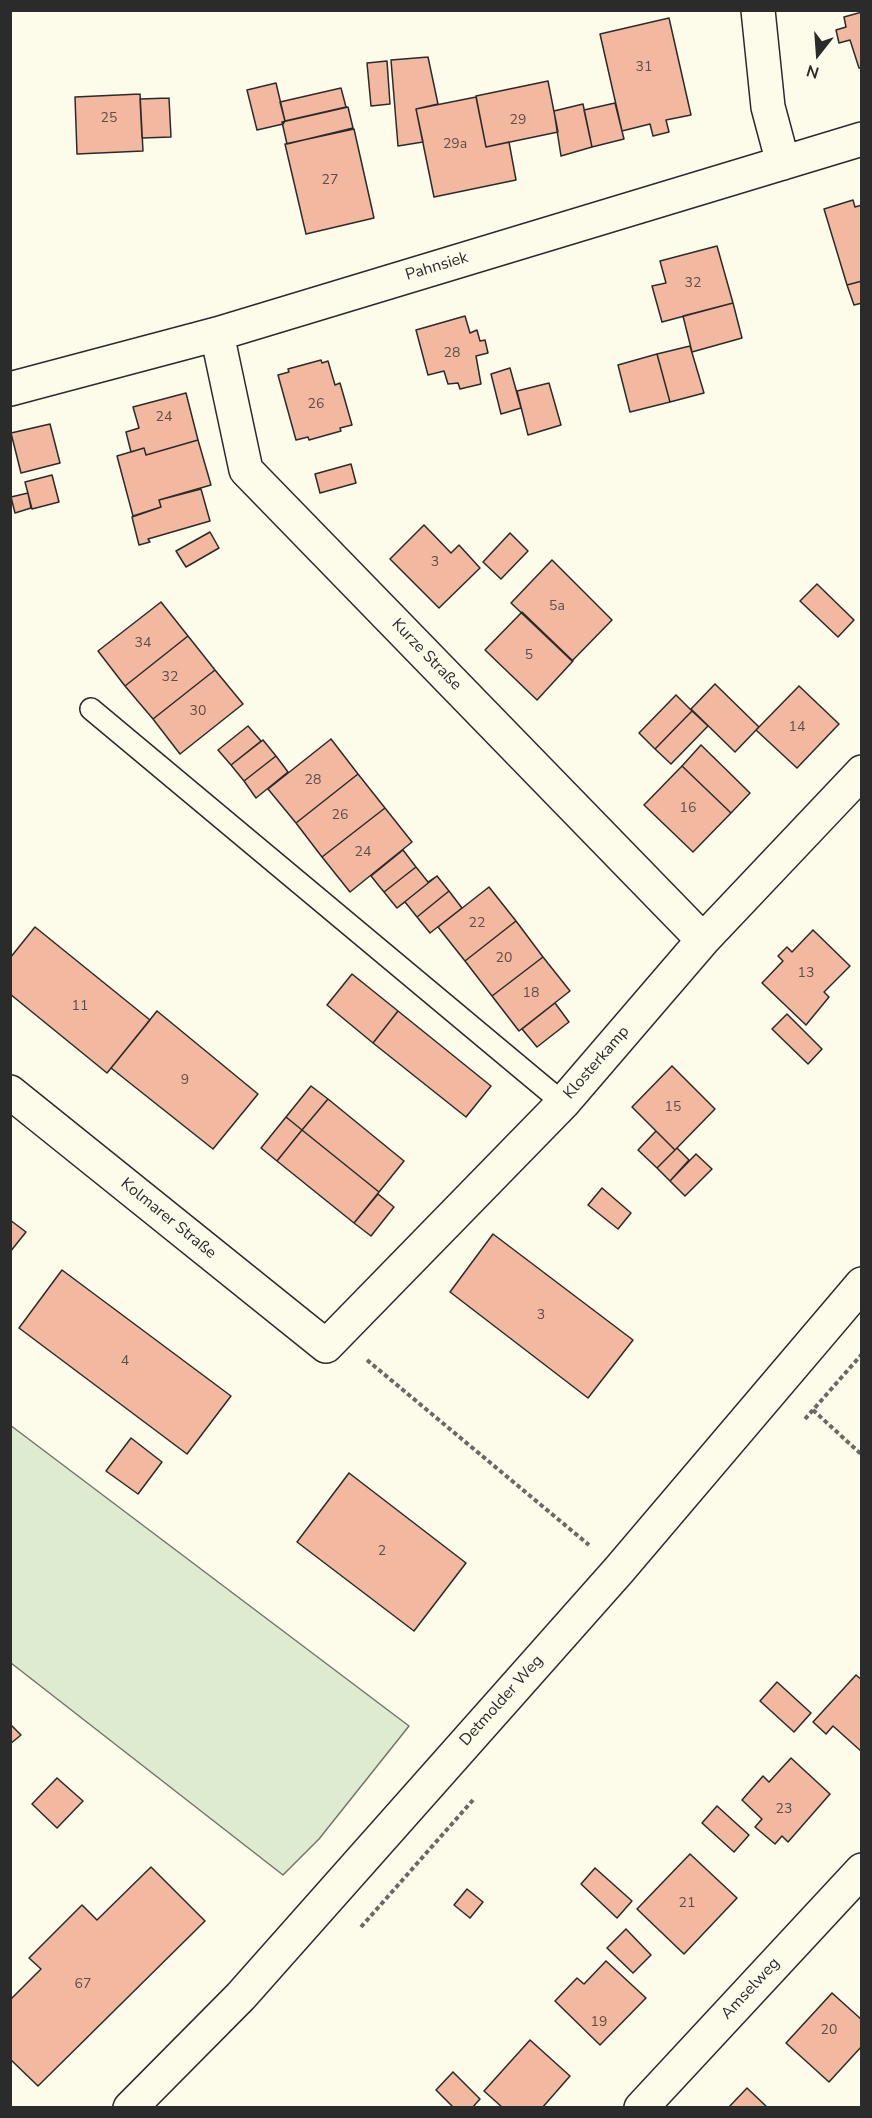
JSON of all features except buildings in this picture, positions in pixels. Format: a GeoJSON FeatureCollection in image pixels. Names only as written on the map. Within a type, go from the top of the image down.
{"type":"FeatureCollection","features":[{"type":"Feature","properties":{"kind":"street"},"geometry":{"type":"LineString","coordinates":[[758,10],[768,107],[783,163]]}},
{"type":"Feature","properties":{"kind":"street","name":"Pahnsiek"},"geometry":{"type":"LineString","coordinates":[[10,389],[217,334],[861,139]]}},
{"type":"Feature","properties":{"kind":"street","name":"Kurze Straße"},"geometry":{"type":"LineString","coordinates":[[217,334],[246,470],[703,940]]}},
{"type":"Feature","properties":{"kind":"street","name":"Klosterkamp"},"geometry":{"type":"LineString","coordinates":[[331,1340],[563,1103],[703,940],[861,772]]}},
{"type":"Feature","properties":{"kind":"street","name":"Kolmarer Straße"},"geometry":{"type":"LineString","coordinates":[[10,1092],[331,1340]]}},
{"type":"Feature","properties":{"kind":"street","name":"Detmolder Weg"},"geometry":{"type":"LineString","coordinates":[[130,2108],[241,1996],[619,1570],[861,1284]]}},
{"type":"Feature","properties":{"kind":"street","name":"Amselweg"},"geometry":{"type":"LineString","coordinates":[[641,2108],[861,1870]]}},
{"type":"Feature","properties":{"kind":"lane"},"geometry":{"type":"LineString","coordinates":[[91,709],[563,1103]]}},
{"type":"Feature","properties":{"kind":"path"},"geometry":{"type":"LineString","coordinates":[[331,1340],[460,1440],[619,1570]]}},
{"type":"Feature","properties":{"kind":"path"},"geometry":{"type":"LineString","coordinates":[[778,1381],[861,1455]]}},
{"type":"Feature","properties":{"kind":"green space"},"geometry":{"type":"Polygon","coordinates":[[[10,1425],[409,1726],[319,1839],[283,1875],[11,1663],[10,1425]]]}}]}
